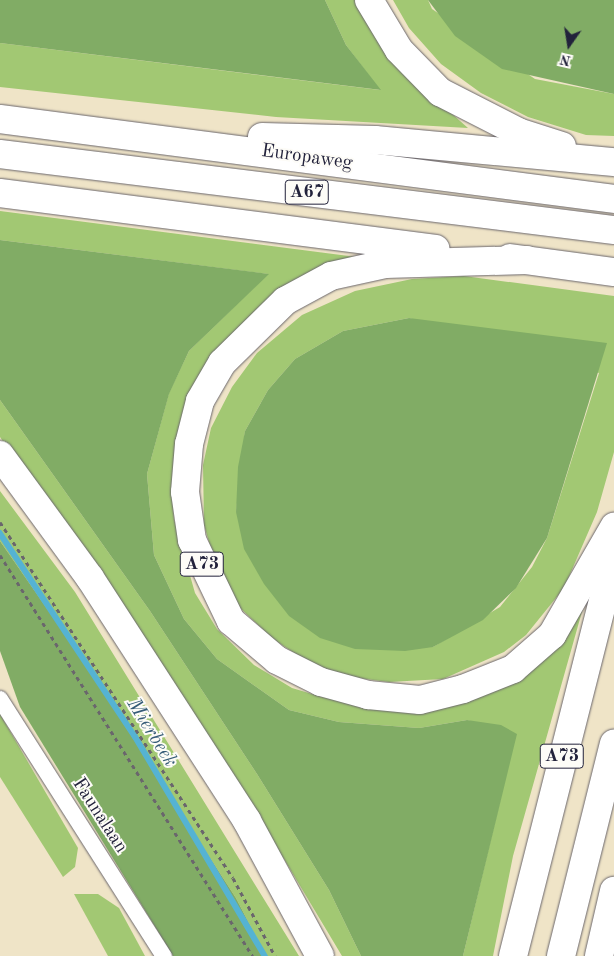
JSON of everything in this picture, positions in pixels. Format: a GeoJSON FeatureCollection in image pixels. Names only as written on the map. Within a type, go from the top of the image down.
{"type":"FeatureCollection","features":[{"type":"Feature","properties":{"kind":"highway","name":"A67"},"geometry":{"type":"LineString","coordinates":[[368,0],[420,75],[464,107],[518,132],[614,161]]}},
{"type":"Feature","properties":{"kind":"highway","name":"Europaweg"},"geometry":{"type":"LineString","coordinates":[[0,119],[120,133],[614,200]]}},
{"type":"Feature","properties":{"kind":"highway","name":"A67"},"geometry":{"type":"LineString","coordinates":[[120,133],[375,140],[614,161]]}},
{"type":"Feature","properties":{"kind":"highway","name":"Europaweg"},"geometry":{"type":"LineString","coordinates":[[0,154],[614,230]]}},
{"type":"Feature","properties":{"kind":"highway","name":"A67"},"geometry":{"type":"LineString","coordinates":[[0,193],[614,272]]}},
{"type":"Feature","properties":{"kind":"highway","name":"A73"},"geometry":{"type":"LineString","coordinates":[[527,260],[385,264],[331,276],[285,301],[222,362],[200,401],[189,444],[185,492],[192,540],[231,621],[277,660],[321,682],[368,694],[420,700],[463,689],[513,668],[552,635],[578,597],[614,527]]}},
{"type":"Feature","properties":{"kind":"highway"},"geometry":{"type":"LineString","coordinates":[[0,455],[90,578],[247,821],[320,956]]}},
{"type":"Feature","properties":{"kind":"highway","name":"A73"},"geometry":{"type":"LineString","coordinates":[[513,956],[614,557]]}},
{"type":"Feature","properties":{"kind":"highway","name":"A73"},"geometry":{"type":"LineString","coordinates":[[561,956],[614,743]]}},
{"type":"Feature","properties":{"kind":"highway"},"geometry":{"type":"LineString","coordinates":[[599,956],[614,891]]}},
{"type":"Feature","properties":{"kind":"street","name":"Faunalaan"},"geometry":{"type":"LineString","coordinates":[[0,699],[164,956]]}},
{"type":"Feature","properties":{"kind":"path"},"geometry":{"type":"LineString","coordinates":[[0,522],[233,878],[275,956]]}},
{"type":"Feature","properties":{"kind":"path"},"geometry":{"type":"LineString","coordinates":[[0,555],[253,956]]}},
{"type":"Feature","properties":{"kind":"green space"},"geometry":{"type":"Polygon","coordinates":[[[0,0],[325,0],[346,45],[381,90],[0,43],[0,0]]]}},
{"type":"Feature","properties":{"kind":"green space"},"geometry":{"type":"Polygon","coordinates":[[[325,0],[356,0],[400,68],[468,128],[276,117],[0,87],[0,43],[380,90],[346,45],[325,0]]]}},
{"type":"Feature","properties":{"kind":"green space"},"geometry":{"type":"Polygon","coordinates":[[[393,0],[428,0],[432,9],[535,79],[614,94],[614,136],[586,135],[528,117],[481,93],[441,64],[409,28],[393,0]]]}},
{"type":"Feature","properties":{"kind":"green space"},"geometry":{"type":"Polygon","coordinates":[[[428,0],[614,0],[614,94],[502,69],[455,36],[428,0]]]}},
{"type":"Feature","properties":{"kind":"green space"},"geometry":{"type":"Polygon","coordinates":[[[0,211],[372,259],[249,317],[172,486],[174,519],[195,593],[217,629],[254,665],[292,688],[322,697],[394,705],[449,702],[585,601],[513,856],[493,956],[463,956],[516,734],[467,720],[419,728],[339,722],[289,710],[217,659],[184,619],[154,555],[147,474],[169,393],[189,351],[268,274],[0,240],[0,211]]]}},
{"type":"Feature","properties":{"kind":"green space"},"geometry":{"type":"Polygon","coordinates":[[[0,240],[269,274],[189,351],[169,394],[147,474],[154,555],[184,619],[217,659],[289,710],[339,722],[419,728],[467,720],[501,725],[517,734],[463,956],[361,956],[329,890],[257,774],[150,611],[0,400],[0,240]]]}},
{"type":"Feature","properties":{"kind":"green space"},"geometry":{"type":"Polygon","coordinates":[[[464,276],[614,296],[614,452],[597,512],[564,588],[526,635],[504,652],[443,679],[389,682],[349,677],[311,664],[273,639],[237,605],[216,566],[204,525],[203,465],[211,428],[232,387],[257,353],[302,315],[355,291],[412,279],[464,276]],[[409,318],[343,331],[295,359],[268,390],[245,431],[236,512],[433,647],[500,607],[532,567],[547,538],[599,373],[409,318]]]}},
{"type":"Feature","properties":{"kind":"green space"},"geometry":{"type":"Polygon","coordinates":[[[409,318],[607,343],[547,538],[516,588],[483,620],[433,647],[405,651],[355,649],[320,638],[289,616],[264,584],[244,549],[236,512],[238,467],[245,431],[268,390],[295,359],[343,331],[409,318]]]}},
{"type":"Feature","properties":{"kind":"green space"},"geometry":{"type":"Polygon","coordinates":[[[0,400],[150,611],[257,774],[329,890],[361,956],[342,956],[284,859],[0,437],[0,400]]]}},
{"type":"Feature","properties":{"kind":"green space"},"geometry":{"type":"Polygon","coordinates":[[[0,491],[75,592],[299,956],[266,956],[236,898],[80,656],[0,541],[0,491]]]}},
{"type":"Feature","properties":{"kind":"green space"},"geometry":{"type":"Polygon","coordinates":[[[0,541],[80,656],[236,898],[266,956],[173,956],[20,707],[0,651],[0,541]]]}},
{"type":"Feature","properties":{"kind":"green space"},"geometry":{"type":"Polygon","coordinates":[[[0,714],[78,848],[75,867],[63,877],[0,777],[0,714]]]}},
{"type":"Feature","properties":{"kind":"green space"},"geometry":{"type":"Polygon","coordinates":[[[74,894],[98,894],[119,908],[145,956],[108,956],[74,894]]]}},
{"type":"Feature","properties":{"kind":"waterway","name":"Mierbeek"},"geometry":{"type":"LineString","coordinates":[[0,533],[135,736],[265,956]]}}]}
